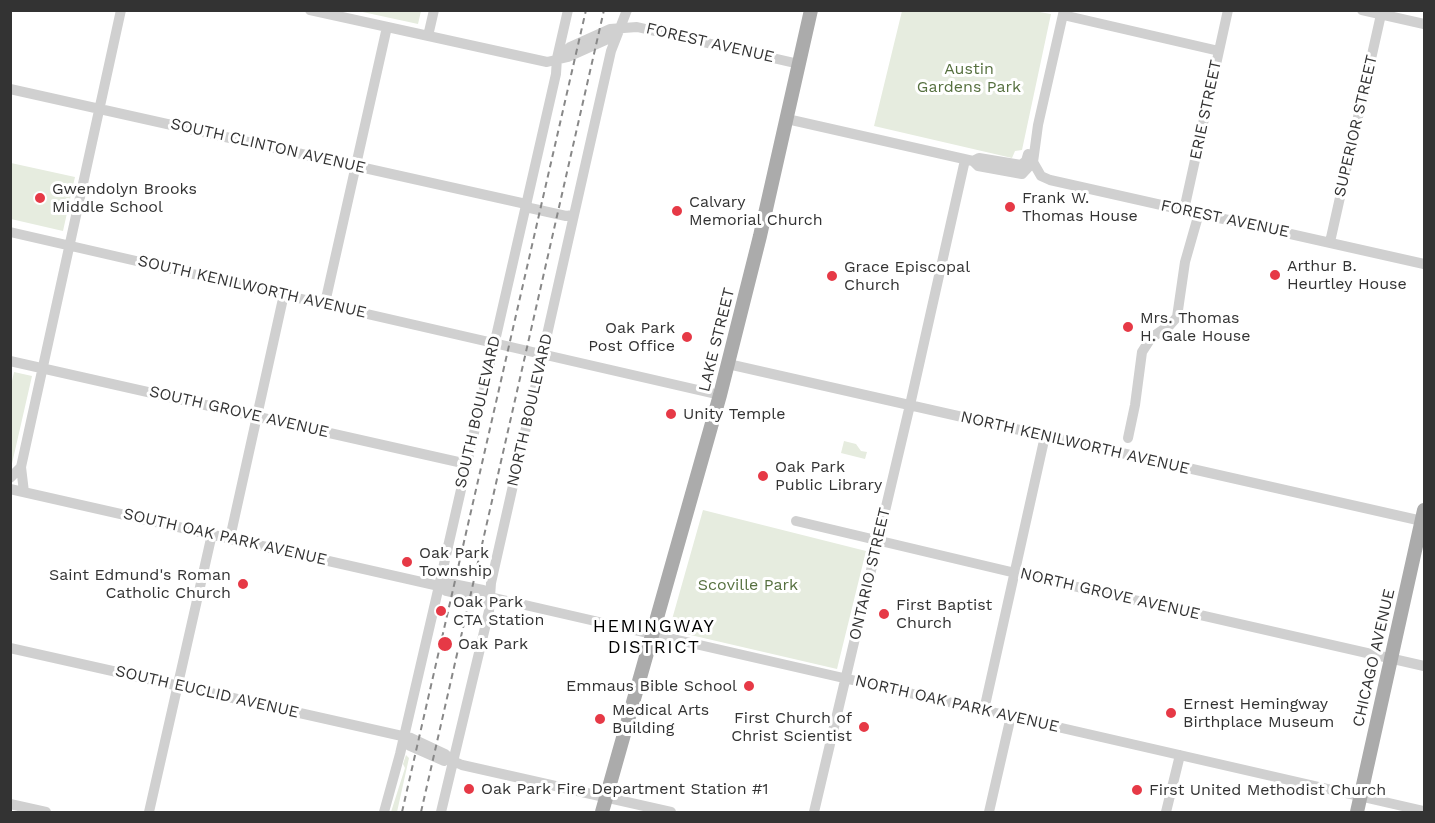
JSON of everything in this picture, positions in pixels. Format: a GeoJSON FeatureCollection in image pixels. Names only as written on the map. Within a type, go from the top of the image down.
{"type":"FeatureCollection","features":[{"type":"Feature","properties":{"kind":"main road","name":"LAKE STREET"},"geometry":{"type":"LineString","coordinates":[[602,813],[720,395],[811,10]]}},
{"type":"Feature","properties":{"kind":"main road","name":"CHICAGO AVENUE"},"geometry":{"type":"LineString","coordinates":[[1356,813],[1423,516]]}},
{"type":"Feature","properties":{"kind":"street"},"geometry":{"type":"LineString","coordinates":[[24,492],[21,467],[121,10]]}},
{"type":"Feature","properties":{"kind":"street"},"geometry":{"type":"LineString","coordinates":[[310,10],[547,62],[568,57],[608,39],[620,29]]}},
{"type":"Feature","properties":{"kind":"street"},"geometry":{"type":"LineString","coordinates":[[428,36],[434,10]]}},
{"type":"Feature","properties":{"kind":"street","name":"SOUTH BOULEVARD"},"geometry":{"type":"LineString","coordinates":[[384,813],[439,586],[556,74],[557,58],[568,10]]}},
{"type":"Feature","properties":{"kind":"street","name":"NORTH BOULEVARD"},"geometry":{"type":"LineString","coordinates":[[441,813],[489,611],[491,583],[573,215],[611,51],[627,10]]}},
{"type":"Feature","properties":{"kind":"street","name":"ERIE STREET"},"geometry":{"type":"LineString","coordinates":[[1184,210],[1228,10]]}},
{"type":"Feature","properties":{"kind":"street"},"geometry":{"type":"LineString","coordinates":[[1362,10],[1425,24]]}},
{"type":"Feature","properties":{"kind":"street"},"geometry":{"type":"LineString","coordinates":[[787,119],[969,160],[979,158],[1022,174],[1032,158],[1063,13],[1219,51]]}},
{"type":"Feature","properties":{"kind":"street","name":"SUPERIOR STREET"},"geometry":{"type":"LineString","coordinates":[[1330,242],[1382,13]]}},
{"type":"Feature","properties":{"kind":"street"},"geometry":{"type":"LineString","coordinates":[[324,303],[387,27]]}},
{"type":"Feature","properties":{"kind":"street","name":"FOREST AVENUE"},"geometry":{"type":"LineString","coordinates":[[620,29],[644,28],[800,64]]}},
{"type":"Feature","properties":{"kind":"street","name":"SOUTH CLINTON AVENUE"},"geometry":{"type":"LineString","coordinates":[[10,89],[526,204],[532,202],[567,210],[573,215]]}},
{"type":"Feature","properties":{"kind":"street","name":"FOREST AVENUE"},"geometry":{"type":"LineString","coordinates":[[1032,158],[1041,176],[1050,180],[1425,264]]}},
{"type":"Feature","properties":{"kind":"street","name":"ONTARIO STREET"},"geometry":{"type":"LineString","coordinates":[[814,813],[969,160]]}},
{"type":"Feature","properties":{"kind":"street"},"geometry":{"type":"LineString","coordinates":[[1128,438],[1142,352],[1151,338],[1170,325],[1177,317],[1185,262],[1199,213]]}},
{"type":"Feature","properties":{"kind":"street","name":"SOUTH KENILWORTH AVENUE"},"geometry":{"type":"LineString","coordinates":[[10,232],[494,342]]}},
{"type":"Feature","properties":{"kind":"street"},"geometry":{"type":"LineString","coordinates":[[230,538],[284,294]]}},
{"type":"Feature","properties":{"kind":"street"},"geometry":{"type":"LineString","coordinates":[[494,342],[537,354],[543,353],[720,395]]}},
{"type":"Feature","properties":{"kind":"street","name":"SOUTH GROVE AVENUE"},"geometry":{"type":"LineString","coordinates":[[10,361],[466,464]]}},
{"type":"Feature","properties":{"kind":"street","name":"NORTH KENILWORTH AVENUE"},"geometry":{"type":"LineString","coordinates":[[728,364],[1045,436],[1423,516]]}},
{"type":"Feature","properties":{"kind":"street"},"geometry":{"type":"LineString","coordinates":[[984,710],[1045,436]]}},
{"type":"Feature","properties":{"kind":"street"},"geometry":{"type":"LineString","coordinates":[[10,478],[21,467]]}},
{"type":"Feature","properties":{"kind":"street","name":"SOUTH OAK PARK AVENUE"},"geometry":{"type":"LineString","coordinates":[[10,489],[439,586]]}},
{"type":"Feature","properties":{"kind":"street","name":"NORTH GROVE AVENUE"},"geometry":{"type":"LineString","coordinates":[[796,521],[1425,666]]}},
{"type":"Feature","properties":{"kind":"street"},"geometry":{"type":"LineString","coordinates":[[149,813],[212,534]]}},
{"type":"Feature","properties":{"kind":"street","name":"NORTH OAK PARK AVENUE"},"geometry":{"type":"LineString","coordinates":[[439,586],[446,591],[480,598],[490,597],[1425,811]]}},
{"type":"Feature","properties":{"kind":"street","name":"SOUTH EUCLID AVENUE"},"geometry":{"type":"LineString","coordinates":[[10,648],[404,738]]}},
{"type":"Feature","properties":{"kind":"street"},"geometry":{"type":"LineString","coordinates":[[989,813],[1011,716]]}},
{"type":"Feature","properties":{"kind":"street"},"geometry":{"type":"LineString","coordinates":[[404,738],[410,746],[443,761],[453,761],[462,765],[671,813]]}},
{"type":"Feature","properties":{"kind":"street"},"geometry":{"type":"LineString","coordinates":[[1166,813],[1179,755]]}},
{"type":"Feature","properties":{"kind":"street"},"geometry":{"type":"LineString","coordinates":[[10,804],[46,813]]}},
{"type":"Feature","properties":{"kind":"green space"},"geometry":{"type":"Polygon","coordinates":[[[421,10],[418,24],[358,11],[421,10]]]}},
{"type":"Feature","properties":{"kind":"green space","name":"Austin Gardens Park"},"geometry":{"type":"Polygon","coordinates":[[[902,11],[1034,11],[1051,14],[1022,150],[1015,151],[1012,158],[874,126],[902,11]]]}},
{"type":"Feature","properties":{"kind":"green space","name":"Gwendolyn Brooks Middle School"},"geometry":{"type":"Polygon","coordinates":[[[11,163],[75,177],[63,231],[11,219],[11,163]]]}},
{"type":"Feature","properties":{"kind":"green space"},"geometry":{"type":"Polygon","coordinates":[[[14,372],[32,376],[11,468],[10,390],[14,372]]]}},
{"type":"Feature","properties":{"kind":"green space"},"geometry":{"type":"Polygon","coordinates":[[[844,441],[856,444],[861,451],[867,452],[865,459],[841,453],[844,441]]]}},
{"type":"Feature","properties":{"kind":"green space","name":"Scoville Park"},"geometry":{"type":"Polygon","coordinates":[[[703,510],[866,551],[837,669],[669,630],[703,510]]]}},
{"type":"Feature","properties":{"kind":"green space"},"geometry":{"type":"Polygon","coordinates":[[[406,755],[409,758],[397,812],[391,812],[405,768],[403,764],[406,755]]]}},
{"type":"Feature","properties":{"kind":"railway"},"geometry":{"type":"LineString","coordinates":[[402,812],[586,10]]}},
{"type":"Feature","properties":{"kind":"railway"},"geometry":{"type":"LineString","coordinates":[[421,812],[604,10]]}},
{"type":"Feature","properties":{"kind":"place","name":"Gwendolyn Brooks Middle School"},"geometry":{"type":"Point","coordinates":[40,198]}},
{"type":"Feature","properties":{"kind":"place","name":"Frank W. Thomas House"},"geometry":{"type":"Point","coordinates":[1010,207]}},
{"type":"Feature","properties":{"kind":"place","name":"Calvary Memorial Church"},"geometry":{"type":"Point","coordinates":[677,211]}},
{"type":"Feature","properties":{"kind":"place","name":"Arthur B. Heurtley House"},"geometry":{"type":"Point","coordinates":[1275,275]}},
{"type":"Feature","properties":{"kind":"place","name":"Grace Episcopal Church"},"geometry":{"type":"Point","coordinates":[832,276]}},
{"type":"Feature","properties":{"kind":"place","name":"Mrs. Thomas H. Gale House"},"geometry":{"type":"Point","coordinates":[1128,327]}},
{"type":"Feature","properties":{"kind":"place","name":"Oak Park Post Office"},"geometry":{"type":"Point","coordinates":[687,337]}},
{"type":"Feature","properties":{"kind":"place","name":"Unity Temple"},"geometry":{"type":"Point","coordinates":[671,414]}},
{"type":"Feature","properties":{"kind":"place","name":"Oak Park Public Library"},"geometry":{"type":"Point","coordinates":[763,476]}},
{"type":"Feature","properties":{"kind":"place","name":"Oak Park Township"},"geometry":{"type":"Point","coordinates":[407,562]}},
{"type":"Feature","properties":{"kind":"place","name":"Saint Edmund's Roman Catholic Church"},"geometry":{"type":"Point","coordinates":[243,584]}},
{"type":"Feature","properties":{"kind":"place","name":"Oak Park CTA Station"},"geometry":{"type":"Point","coordinates":[441,611]}},
{"type":"Feature","properties":{"kind":"place","name":"First Baptist Church"},"geometry":{"type":"Point","coordinates":[884,614]}},
{"type":"Feature","properties":{"kind":"place","name":"Oak Park"},"geometry":{"type":"Point","coordinates":[445,644]}},
{"type":"Feature","properties":{"kind":"place","name":"Emmaus Bible School"},"geometry":{"type":"Point","coordinates":[749,686]}},
{"type":"Feature","properties":{"kind":"place","name":"Ernest Hemingway Birthplace Museum"},"geometry":{"type":"Point","coordinates":[1171,713]}},
{"type":"Feature","properties":{"kind":"place","name":"Medical Arts Building"},"geometry":{"type":"Point","coordinates":[600,719]}},
{"type":"Feature","properties":{"kind":"place","name":"First Church of Christ Scientist"},"geometry":{"type":"Point","coordinates":[864,727]}},
{"type":"Feature","properties":{"kind":"place","name":"Oak Park Fire Department Station #1"},"geometry":{"type":"Point","coordinates":[469,789]}},
{"type":"Feature","properties":{"kind":"place","name":"First United Methodist Church"},"geometry":{"type":"Point","coordinates":[1137,790]}},
{"type":"Feature","properties":{"kind":"district","name":"HEMINGWAY DISTRICT"},"geometry":{"type":"Point","coordinates":[654,637]}}]}
